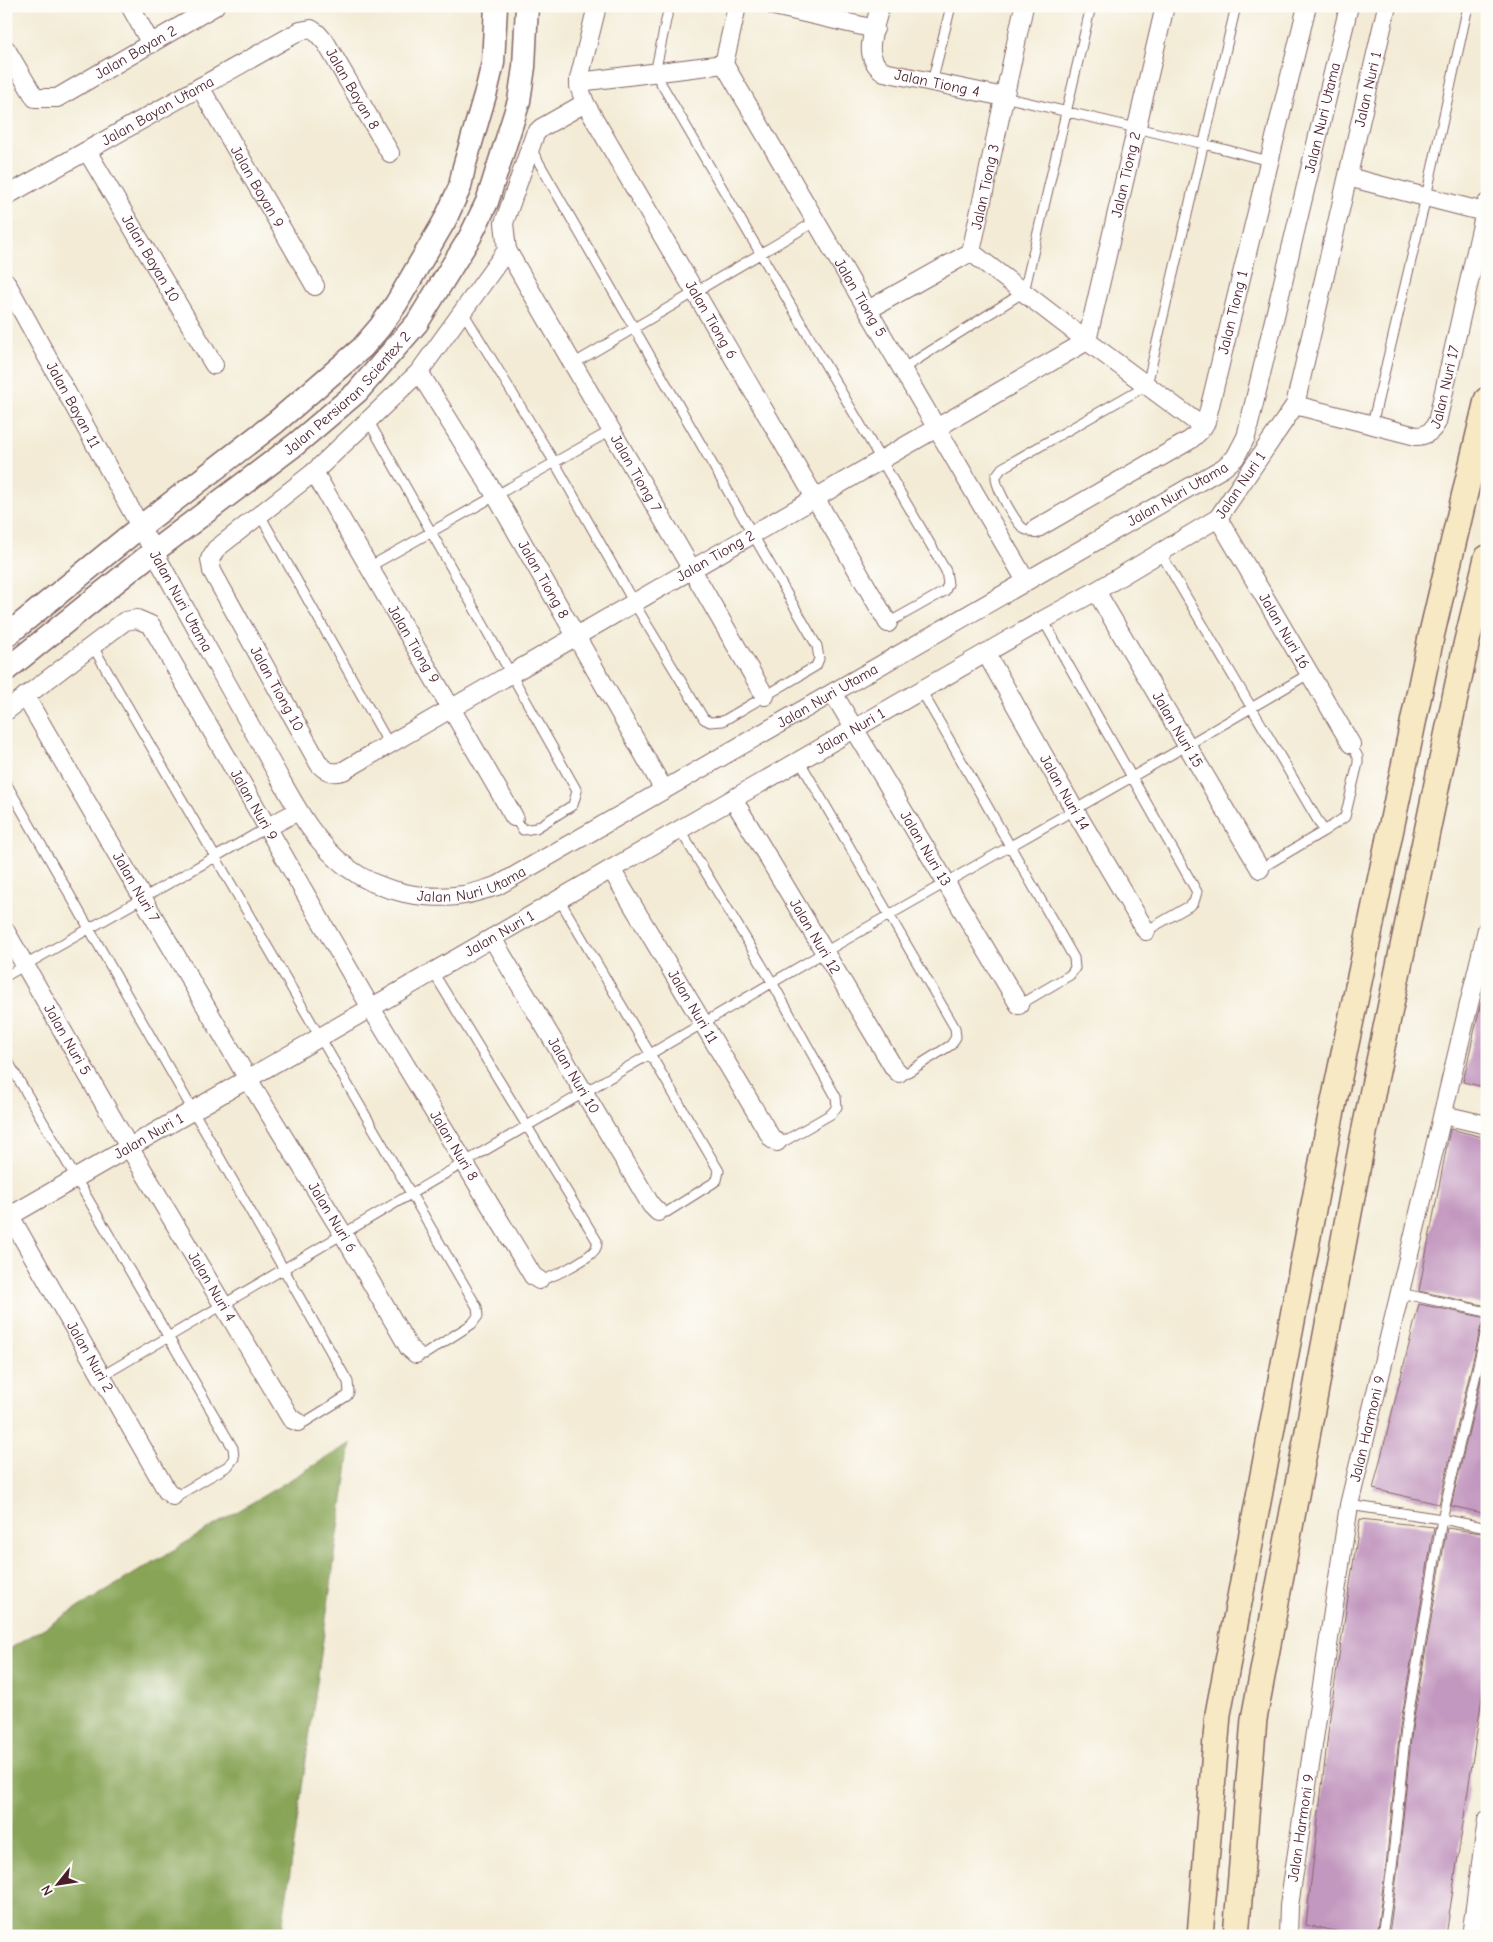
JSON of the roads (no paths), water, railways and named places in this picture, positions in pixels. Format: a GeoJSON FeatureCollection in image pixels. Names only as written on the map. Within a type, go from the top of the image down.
{"type":"FeatureCollection","features":[{"type":"Feature","properties":{"kind":"main road"},"geometry":{"type":"LineString","coordinates":[[1200,1936],[1219,1704],[1328,1130],[1431,637],[1487,400]]}},
{"type":"Feature","properties":{"kind":"main road"},"geometry":{"type":"LineString","coordinates":[[1236,1936],[1256,1710],[1363,1138],[1464,655],[1487,558]]}},
{"type":"Feature","properties":{"kind":"street"},"geometry":{"type":"LineString","coordinates":[[130,6],[151,44]]}},
{"type":"Feature","properties":{"kind":"street","name":"Jalan Bayan 2"},"geometry":{"type":"LineString","coordinates":[[6,49],[35,98],[57,98],[215,6]]}},
{"type":"Feature","properties":{"kind":"street","name":"Jalan Persiaran Scientex 2"},"geometry":{"type":"LineString","coordinates":[[6,636],[140,527],[276,422],[362,348],[380,327],[396,304],[445,220],[460,187],[464,167],[488,88],[493,63],[496,6]]}},
{"type":"Feature","properties":{"kind":"street","name":"Jalan Persiaran Scientex 2"},"geometry":{"type":"LineString","coordinates":[[6,670],[153,552],[296,444],[357,392],[416,323],[470,236],[487,202],[519,101],[524,67],[527,6]]}},
{"type":"Feature","properties":{"kind":"street","name":"Jalan Tiong 6"},"geometry":{"type":"LineString","coordinates":[[597,6],[579,82],[585,103],[888,623]]}},
{"type":"Feature","properties":{"kind":"street"},"geometry":{"type":"LineString","coordinates":[[579,82],[724,64],[737,6]]}},
{"type":"Feature","properties":{"kind":"street"},"geometry":{"type":"LineString","coordinates":[[774,6],[810,10],[875,29]]}},
{"type":"Feature","properties":{"kind":"street","name":"Jalan Tiong 4"},"geometry":{"type":"LineString","coordinates":[[880,6],[870,53],[876,67],[884,72],[1004,97]]}},
{"type":"Feature","properties":{"kind":"street","name":"Jalan Tiong 3"},"geometry":{"type":"LineString","coordinates":[[971,252],[1024,6]]}},
{"type":"Feature","properties":{"kind":"street","name":"Jalan Tiong 2"},"geometry":{"type":"LineString","coordinates":[[346,770],[1087,341],[1165,6]]}},
{"type":"Feature","properties":{"kind":"street","name":"Jalan Tiong 1"},"geometry":{"type":"LineString","coordinates":[[1203,427],[1210,406],[1307,6]]}},
{"type":"Feature","properties":{"kind":"street","name":"Jalan Nuri Utama"},"geometry":{"type":"LineString","coordinates":[[140,527],[298,811],[313,834],[330,853],[350,870],[377,885],[408,894],[436,897],[465,895],[497,886],[1223,468],[1235,458],[1240,451],[1248,427],[1349,6]]}},
{"type":"Feature","properties":{"kind":"street","name":"Jalan Nuri 1"},"geometry":{"type":"LineString","coordinates":[[8,1213],[129,1148],[799,760],[1096,591],[1218,518],[1295,404],[1387,6]]}},
{"type":"Feature","properties":{"kind":"street","name":"Jalan Bayan Utama"},"geometry":{"type":"LineString","coordinates":[[6,196],[300,31],[310,29]]}},
{"type":"Feature","properties":{"kind":"street","name":"Jalan Bayan 8"},"geometry":{"type":"LineString","coordinates":[[310,29],[318,33],[326,44],[390,153]]}},
{"type":"Feature","properties":{"kind":"street","name":"Jalan Tiong 5"},"geometry":{"type":"LineString","coordinates":[[724,64],[1026,581]]}},
{"type":"Feature","properties":{"kind":"street","name":"Jalan Bayan 9"},"geometry":{"type":"LineString","coordinates":[[200,87],[315,286]]}},
{"type":"Feature","properties":{"kind":"street"},"geometry":{"type":"LineString","coordinates":[[507,250],[504,223],[530,146],[538,131],[585,103]]}},
{"type":"Feature","properties":{"kind":"street","name":"Jalan Bayan 10"},"geometry":{"type":"LineString","coordinates":[[87,151],[214,365]]}},
{"type":"Feature","properties":{"kind":"street"},"geometry":{"type":"LineString","coordinates":[[1348,177],[1426,197],[1486,207]]}},
{"type":"Feature","properties":{"kind":"street","name":"Jalan Nuri 17"},"geometry":{"type":"LineString","coordinates":[[1295,404],[1416,436],[1423,436],[1434,429],[1486,207]]}},
{"type":"Feature","properties":{"kind":"street","name":"Jalan Tiong 10"},"geometry":{"type":"LineString","coordinates":[[346,770],[337,773],[330,772],[320,764],[220,587],[210,565],[212,553],[314,472],[419,372],[507,250]]}},
{"type":"Feature","properties":{"kind":"street","name":"Jalan Tiong 7"},"geometry":{"type":"LineString","coordinates":[[507,250],[765,696]]}},
{"type":"Feature","properties":{"kind":"street"},"geometry":{"type":"LineString","coordinates":[[868,310],[971,252],[1203,427],[1190,440],[1036,529]]}},
{"type":"Feature","properties":{"kind":"street","name":"Jalan Bayan 11"},"geometry":{"type":"LineString","coordinates":[[6,282],[140,527]]}},
{"type":"Feature","properties":{"kind":"street","name":"Jalan Tiong 8"},"geometry":{"type":"LineString","coordinates":[[419,372],[496,496],[664,790]]}},
{"type":"Feature","properties":{"kind":"street","name":"Jalan Tiong 9"},"geometry":{"type":"LineString","coordinates":[[314,472],[514,817]]}},
{"type":"Feature","properties":{"kind":"street","name":"Jalan Nuri 16"},"geometry":{"type":"LineString","coordinates":[[1218,518],[1351,744]]}},
{"type":"Feature","properties":{"kind":"street","name":"Jalan Nuri 15"},"geometry":{"type":"LineString","coordinates":[[1096,591],[1260,869]]}},
{"type":"Feature","properties":{"kind":"street","name":"Jalan Nuri 9"},"geometry":{"type":"LineString","coordinates":[[92,645],[125,621],[138,619],[145,621],[153,628],[371,1008]]}},
{"type":"Feature","properties":{"kind":"street"},"geometry":{"type":"LineString","coordinates":[[6,711],[92,645]]}},
{"type":"Feature","properties":{"kind":"street","name":"Jalan Nuri 14"},"geometry":{"type":"LineString","coordinates":[[986,653],[1074,809],[1146,931]]}},
{"type":"Feature","properties":{"kind":"street","name":"Jalan Nuri 13"},"geometry":{"type":"LineString","coordinates":[[833,693],[1019,1005]]}},
{"type":"Feature","properties":{"kind":"street","name":"Jalan Nuri 7"},"geometry":{"type":"LineString","coordinates":[[25,696],[248,1079]]}},
{"type":"Feature","properties":{"kind":"street","name":"Jalan Nuri 12"},"geometry":{"type":"LineString","coordinates":[[733,799],[894,1068],[899,1072]]}},
{"type":"Feature","properties":{"kind":"street"},"geometry":{"type":"LineString","coordinates":[[268,827],[298,811]]}},
{"type":"Feature","properties":{"kind":"street","name":"Jalan Nuri 11"},"geometry":{"type":"LineString","coordinates":[[611,869],[776,1142]]}},
{"type":"Feature","properties":{"kind":"street","name":"Jalan Harmoni 9"},"geometry":{"type":"LineString","coordinates":[[1288,1936],[1289,1906],[1349,1505],[1487,929]]}},
{"type":"Feature","properties":{"kind":"street","name":"Jalan Nuri 5"},"geometry":{"type":"LineString","coordinates":[[6,932],[129,1148]]}},
{"type":"Feature","properties":{"kind":"street","name":"Jalan Nuri 10"},"geometry":{"type":"LineString","coordinates":[[492,938],[651,1205],[658,1212]]}},
{"type":"Feature","properties":{"kind":"street","name":"Jalan Nuri 8"},"geometry":{"type":"LineString","coordinates":[[371,1008],[533,1276],[539,1280]]}},
{"type":"Feature","properties":{"kind":"street","name":"Jalan Nuri 6"},"geometry":{"type":"LineString","coordinates":[[248,1079],[343,1234],[409,1348],[416,1354]]}},
{"type":"Feature","properties":{"kind":"street"},"geometry":{"type":"LineString","coordinates":[[1442,1115],[1487,1125]]}},
{"type":"Feature","properties":{"kind":"street","name":"Jalan Nuri 4"},"geometry":{"type":"LineString","coordinates":[[129,1148],[291,1419],[298,1422]]}},
{"type":"Feature","properties":{"kind":"street","name":"Jalan Nuri 2"},"geometry":{"type":"LineString","coordinates":[[8,1213],[167,1491],[173,1496]]}},
{"type":"Feature","properties":{"kind":"street"},"geometry":{"type":"LineString","coordinates":[[1471,1936],[1483,1871],[1487,1820]]}},
{"type":"Feature","properties":{"kind":"lane"},"geometry":{"type":"LineString","coordinates":[[669,6],[655,74],[882,460],[948,577],[948,584],[940,595],[888,623]]}},
{"type":"Feature","properties":{"kind":"lane"},"geometry":{"type":"LineString","coordinates":[[932,82],[951,6]]}},
{"type":"Feature","properties":{"kind":"lane"},"geometry":{"type":"LineString","coordinates":[[902,369],[1024,292],[1090,6]]}},
{"type":"Feature","properties":{"kind":"lane"},"geometry":{"type":"LineString","coordinates":[[1036,529],[1026,530],[1018,524],[997,485],[996,476],[998,472],[1147,385],[1236,6]]}},
{"type":"Feature","properties":{"kind":"lane"},"geometry":{"type":"LineString","coordinates":[[1372,425],[1426,197],[1468,6]]}},
{"type":"Feature","properties":{"kind":"lane"},"geometry":{"type":"LineString","coordinates":[[1004,97],[1066,110],[1269,161]]}},
{"type":"Feature","properties":{"kind":"lane"},"geometry":{"type":"LineString","coordinates":[[463,312],[555,463],[634,603],[704,719],[710,722],[723,721],[811,670],[819,659],[820,652],[530,146]]}},
{"type":"Feature","properties":{"kind":"lane"},"geometry":{"type":"LineString","coordinates":[[573,364],[816,221]]}},
{"type":"Feature","properties":{"kind":"lane"},"geometry":{"type":"LineString","coordinates":[[368,420],[577,791],[573,805],[536,828],[523,830],[514,817]]}},
{"type":"Feature","properties":{"kind":"lane"},"geometry":{"type":"LineString","coordinates":[[369,567],[612,430]]}},
{"type":"Feature","properties":{"kind":"lane"},"geometry":{"type":"LineString","coordinates":[[260,515],[389,744]]}},
{"type":"Feature","properties":{"kind":"lane"},"geometry":{"type":"LineString","coordinates":[[1160,552],[1324,831]]}},
{"type":"Feature","properties":{"kind":"lane"},"geometry":{"type":"LineString","coordinates":[[1043,620],[1197,892],[1191,905],[1146,931]]}},
{"type":"Feature","properties":{"kind":"lane"},"geometry":{"type":"LineString","coordinates":[[92,645],[412,1194],[478,1311],[478,1316],[472,1324],[425,1354],[416,1354]]}},
{"type":"Feature","properties":{"kind":"lane"},"geometry":{"type":"LineString","coordinates":[[102,1376],[772,982],[1132,776],[1188,746],[1310,674]]}},
{"type":"Feature","properties":{"kind":"lane"},"geometry":{"type":"LineString","coordinates":[[921,690],[1076,963],[1070,976],[1019,1005]]}},
{"type":"Feature","properties":{"kind":"lane"},"geometry":{"type":"LineString","coordinates":[[1260,869],[1340,821],[1346,814],[1358,763],[1358,757],[1351,744]]}},
{"type":"Feature","properties":{"kind":"lane"},"geometry":{"type":"LineString","coordinates":[[799,760],[957,1032],[951,1045],[908,1072],[899,1072]]}},
{"type":"Feature","properties":{"kind":"lane"},"geometry":{"type":"LineString","coordinates":[[6,784],[349,1386],[347,1396],[343,1399],[305,1422],[298,1422]]}},
{"type":"Feature","properties":{"kind":"lane"},"geometry":{"type":"LineString","coordinates":[[6,976],[268,827]]}},
{"type":"Feature","properties":{"kind":"lane"},"geometry":{"type":"LineString","coordinates":[[680,830],[772,982],[838,1102],[835,1111],[831,1114],[783,1142],[776,1142]]}},
{"type":"Feature","properties":{"kind":"lane"},"geometry":{"type":"LineString","coordinates":[[560,899],[719,1171],[717,1180],[713,1183],[667,1212],[658,1212]]}},
{"type":"Feature","properties":{"kind":"lane"},"geometry":{"type":"LineString","coordinates":[[433,972],[597,1241],[597,1246],[591,1254],[549,1279],[539,1280]]}},
{"type":"Feature","properties":{"kind":"lane"},"geometry":{"type":"LineString","coordinates":[[6,1058],[234,1453],[232,1463],[228,1466],[180,1494],[173,1496]]}},
{"type":"Feature","properties":{"kind":"lane"},"geometry":{"type":"LineString","coordinates":[[1400,1294],[1487,1312]]}},
{"type":"Feature","properties":{"kind":"lane"},"geometry":{"type":"LineString","coordinates":[[1382,1936],[1392,1867],[1406,1728],[1442,1519],[1487,1327]]}},
{"type":"Feature","properties":{"kind":"lane"},"geometry":{"type":"LineString","coordinates":[[1349,1505],[1487,1528]]}}]}
